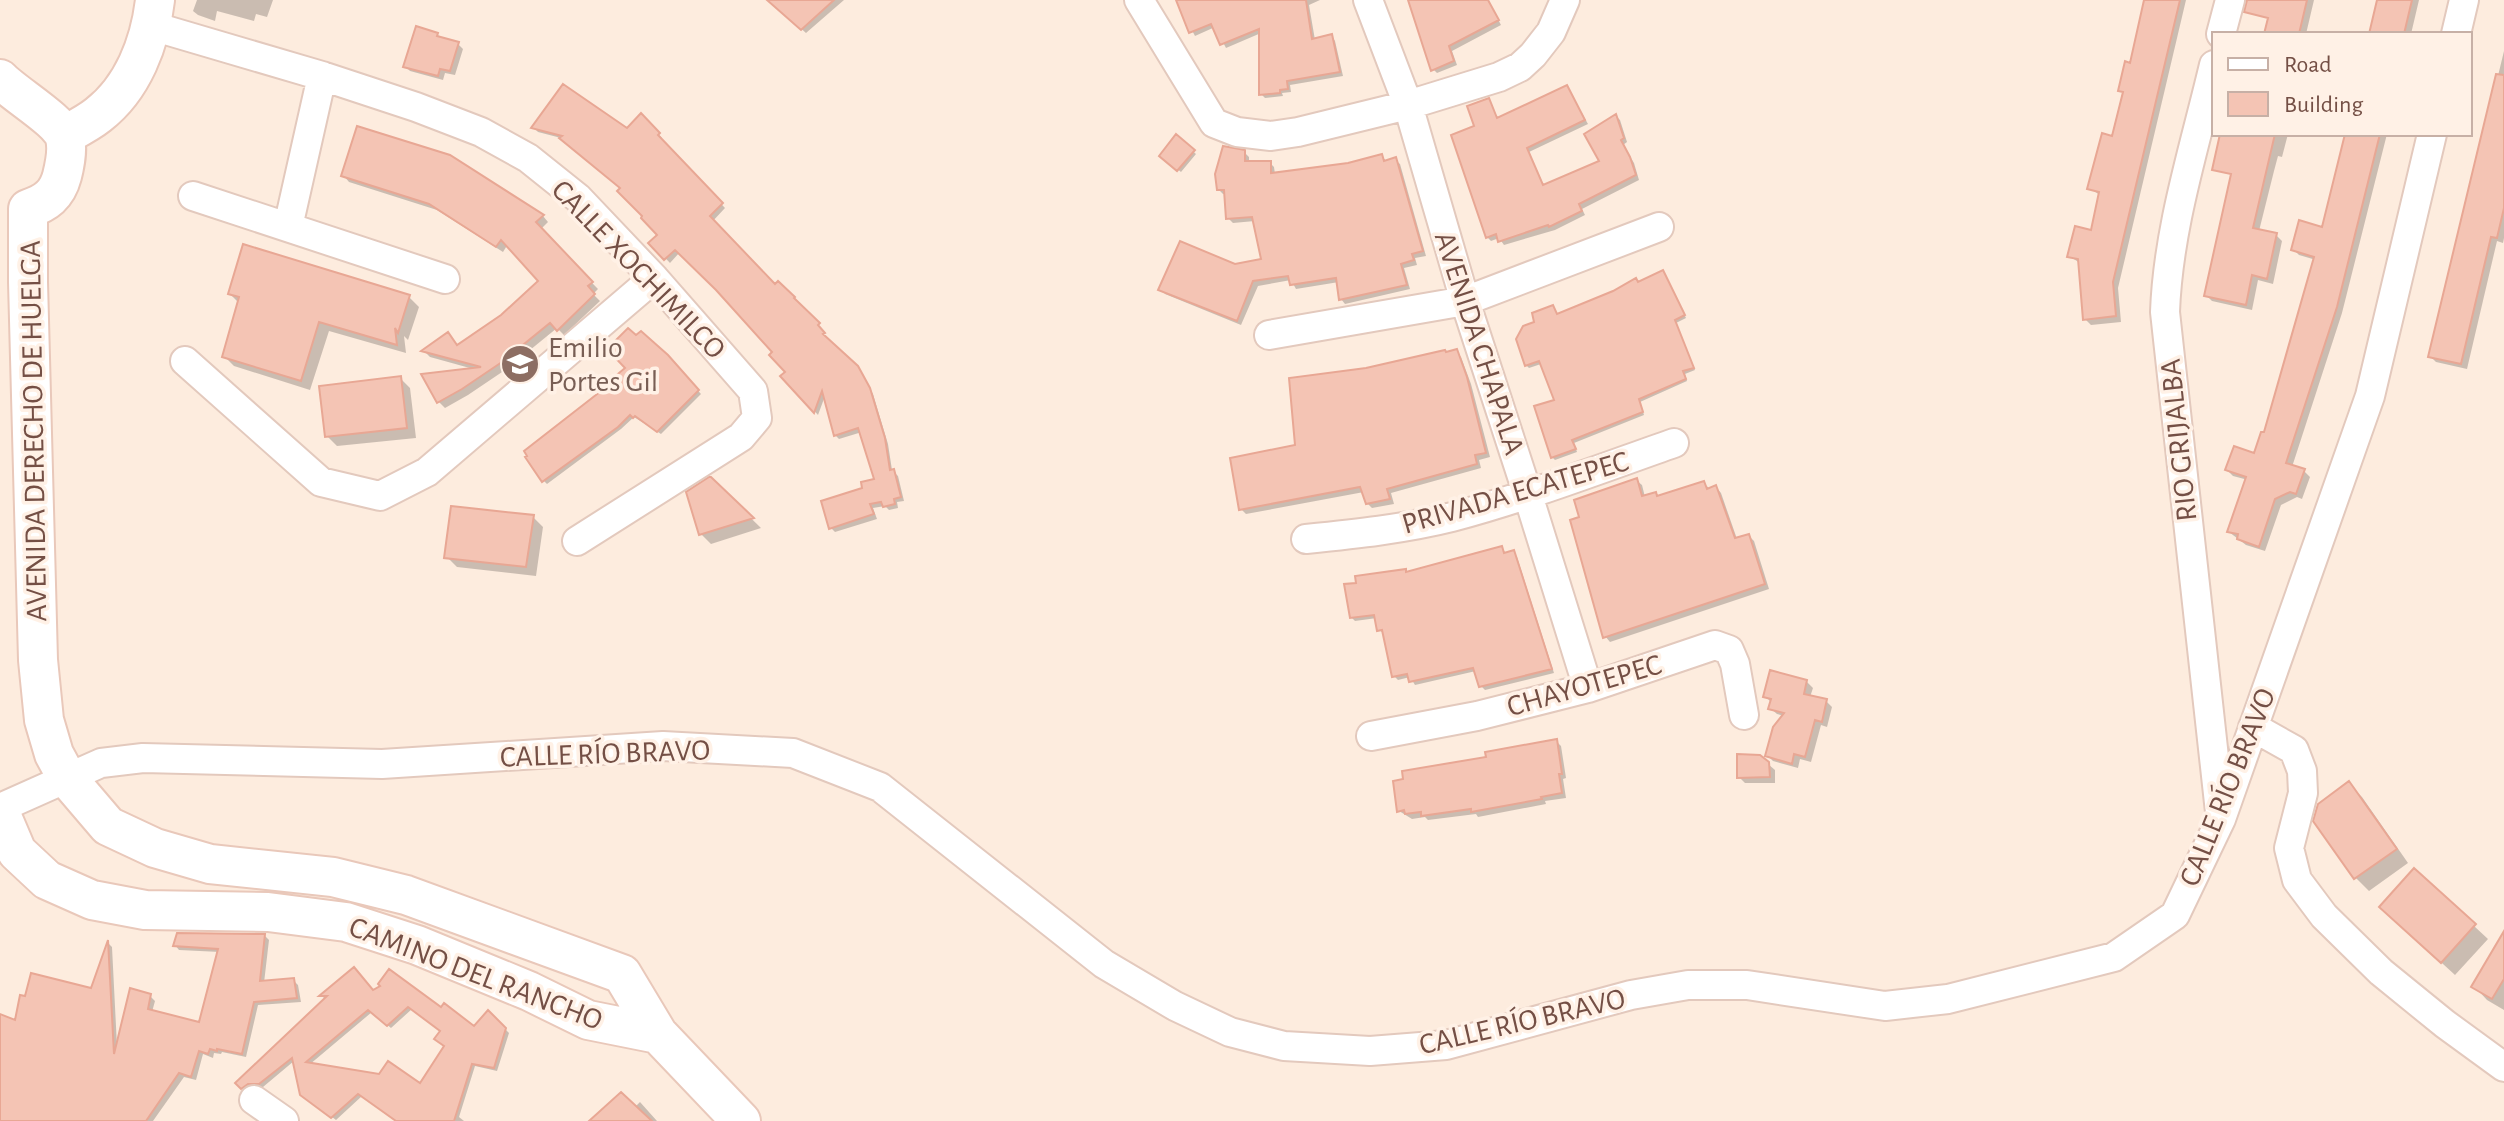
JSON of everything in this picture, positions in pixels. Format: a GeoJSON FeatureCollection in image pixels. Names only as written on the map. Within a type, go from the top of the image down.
{"type":"FeatureCollection","features":[{"type":"Feature","properties":{"kind":"main road"},"geometry":{"type":"LineString","coordinates":[[0,79],[12,92],[54,120],[65,135],[99,115],[120,92],[136,69],[154,13]]}},
{"type":"Feature","properties":{"kind":"main road","name":"AVENIDA DERECHO DE HUELGA"},"geometry":{"type":"LineString","coordinates":[[65,135],[66,159],[56,192],[44,204],[14,208],[28,282],[38,660],[44,720],[54,754],[67,778]]}},
{"type":"Feature","properties":{"kind":"main road","name":"CAMINO DEL RANCHO"},"geometry":{"type":"LineString","coordinates":[[67,778],[108,826],[155,848],[210,864],[333,877],[406,895],[622,974],[658,1034],[741,1121]]}},
{"type":"Feature","properties":{"kind":"main road","name":"CAMINO DEL RANCHO"},"geometry":{"type":"LineString","coordinates":[[0,810],[17,852],[47,880],[92,900],[145,910],[268,912],[346,922],[431,951],[529,991],[588,1020],[658,1034]]}},
{"type":"Feature","properties":{"kind":"street"},"geometry":{"type":"LineString","coordinates":[[1139,0],[1214,123],[1237,132],[1271,136],[1408,105],[1499,77],[1520,67],[1533,55],[1551,32],[1565,0]]}},
{"type":"Feature","properties":{"kind":"street","name":"AVENIDA CHAPALA"},"geometry":{"type":"LineString","coordinates":[[1368,0],[1408,105],[1465,301],[1588,688]]}},
{"type":"Feature","properties":{"kind":"street"},"geometry":{"type":"LineString","coordinates":[[2222,32],[2230,0]]}},
{"type":"Feature","properties":{"kind":"street"},"geometry":{"type":"LineString","coordinates":[[2456,32],[2464,0]]}},
{"type":"Feature","properties":{"kind":"street","name":"CALLE XOCHIMILCO"},"geometry":{"type":"LineString","coordinates":[[154,13],[481,132],[528,158],[578,198],[654,278],[753,391],[757,418],[741,437],[577,541]]}},
{"type":"Feature","properties":{"kind":"street","name":"RIO GRIJALBA"},"geometry":{"type":"LineString","coordinates":[[2212,73],[2173,234],[2166,273],[2165,312],[2221,819]]}},
{"type":"Feature","properties":{"kind":"street"},"geometry":{"type":"LineString","coordinates":[[288,227],[322,76]]}},
{"type":"Feature","properties":{"kind":"street","name":"CALLE RÍO BRAVO"},"geometry":{"type":"LineString","coordinates":[[0,810],[101,763],[143,758],[382,764],[663,746],[793,753],[880,787],[1104,964],[1175,1006],[1230,1032],[1284,1046],[1370,1051],[1446,1045],[1631,995],[1688,985],[1747,985],[1885,1006],[1948,999],[2114,957],[2175,915],[2221,819],[2370,396],[2432,136]]}},
{"type":"Feature","properties":{"kind":"street"},"geometry":{"type":"LineString","coordinates":[[193,196],[445,279]]}},
{"type":"Feature","properties":{"kind":"street"},"geometry":{"type":"LineString","coordinates":[[1269,335],[1465,301],[1659,227]]}},
{"type":"Feature","properties":{"kind":"street"},"geometry":{"type":"LineString","coordinates":[[185,361],[321,482],[380,496],[427,472],[654,278]]}},
{"type":"Feature","properties":{"kind":"street","name":"PRIVADA ECATEPEC"},"geometry":{"type":"LineString","coordinates":[[1306,539],[1391,529],[1451,517],[1528,495],[1674,443]]}},
{"type":"Feature","properties":{"kind":"street","name":"CHAYOTEPEC"},"geometry":{"type":"LineString","coordinates":[[1371,736],[1477,716],[1588,688],[1715,645],[1729,650],[1735,664],[1744,715]]}},
{"type":"Feature","properties":{"kind":"street"},"geometry":{"type":"LineString","coordinates":[[2253,727],[2294,750],[2302,771],[2303,793],[2289,848],[2297,880],[2324,916],[2381,972],[2504,1067]]}},
{"type":"Feature","properties":{"kind":"street"},"geometry":{"type":"LineString","coordinates":[[254,1100],[284,1121]]}},
{"type":"Feature","properties":{"kind":"building"},"geometry":{"type":"Polygon","coordinates":[[[767,0],[834,0],[801,30],[767,0]]]}},
{"type":"Feature","properties":{"kind":"building"},"geometry":{"type":"Polygon","coordinates":[[[1176,0],[1306,0],[1312,39],[1332,34],[1340,72],[1287,81],[1288,89],[1280,90],[1280,93],[1259,95],[1259,29],[1220,45],[1211,24],[1189,33],[1176,0]]]}},
{"type":"Feature","properties":{"kind":"building"},"geometry":{"type":"Polygon","coordinates":[[[1408,0],[1488,0],[1499,20],[1449,46],[1454,61],[1431,71],[1408,0]]]}},
{"type":"Feature","properties":{"kind":"building"},"geometry":{"type":"Polygon","coordinates":[[[2144,0],[2180,0],[2113,282],[2116,316],[2083,320],[2078,259],[2067,257],[2075,226],[2091,230],[2099,192],[2087,189],[2102,133],[2112,136],[2123,92],[2118,91],[2125,61],[2130,63],[2144,0]]]}},
{"type":"Feature","properties":{"kind":"building"},"geometry":{"type":"Polygon","coordinates":[[[2247,0],[2307,0],[2299,32],[2264,32],[2268,18],[2244,12],[2247,0]]]}},
{"type":"Feature","properties":{"kind":"building"},"geometry":{"type":"Polygon","coordinates":[[[2377,0],[2412,0],[2404,32],[2369,32],[2377,0]]]}},
{"type":"Feature","properties":{"kind":"building"},"geometry":{"type":"Polygon","coordinates":[[[416,26],[459,42],[450,71],[440,69],[438,76],[403,67],[416,26]]]}},
{"type":"Feature","properties":{"kind":"building"},"geometry":{"type":"Polygon","coordinates":[[[2496,74],[2504,75],[2504,208],[2497,238],[2491,237],[2461,364],[2428,357],[2496,74]]]}},
{"type":"Feature","properties":{"kind":"building"},"geometry":{"type":"Polygon","coordinates":[[[563,84],[627,128],[641,113],[723,203],[710,216],[775,284],[778,281],[795,297],[820,323],[818,325],[823,334],[858,366],[870,388],[885,438],[890,470],[894,469],[901,497],[894,499],[895,504],[883,507],[881,502],[870,504],[874,514],[829,529],[821,501],[862,488],[861,482],[874,479],[858,428],[834,436],[822,391],[814,413],[780,376],[785,372],[769,355],[772,352],[716,290],[675,250],[664,260],[648,243],[657,235],[617,191],[620,188],[559,138],[562,136],[531,128],[563,84]]]}},
{"type":"Feature","properties":{"kind":"building"},"geometry":{"type":"Polygon","coordinates":[[[1567,85],[1585,120],[1527,148],[1543,185],[1599,161],[1584,134],[1616,114],[1624,138],[1621,140],[1636,175],[1579,204],[1582,211],[1549,227],[1498,242],[1496,234],[1486,238],[1451,135],[1474,126],[1467,106],[1489,98],[1497,118],[1567,85]]]}},
{"type":"Feature","properties":{"kind":"building"},"geometry":{"type":"Polygon","coordinates":[[[357,126],[450,155],[544,215],[536,222],[593,282],[588,286],[595,294],[557,331],[550,323],[502,362],[437,403],[421,374],[481,367],[421,351],[448,332],[457,345],[501,315],[538,281],[501,240],[496,247],[429,204],[341,176],[357,126]]]}},
{"type":"Feature","properties":{"kind":"building"},"geometry":{"type":"Polygon","coordinates":[[[1176,134],[1195,150],[1177,171],[1159,156],[1176,134]]]}},
{"type":"Feature","properties":{"kind":"building"},"geometry":{"type":"Polygon","coordinates":[[[2220,136],[2275,136],[2253,228],[2277,233],[2267,279],[2252,275],[2246,305],[2204,296],[2231,174],[2212,170],[2220,136]]]}},
{"type":"Feature","properties":{"kind":"building"},"geometry":{"type":"Polygon","coordinates":[[[2345,136],[2380,136],[2337,307],[2286,463],[2305,469],[2296,494],[2290,492],[2275,499],[2259,547],[2237,539],[2238,534],[2227,532],[2246,477],[2225,470],[2234,446],[2254,453],[2261,432],[2264,432],[2314,257],[2291,250],[2299,220],[2322,227],[2345,136]]]}},
{"type":"Feature","properties":{"kind":"building"},"geometry":{"type":"Polygon","coordinates":[[[1223,146],[1245,150],[1245,161],[1271,161],[1271,173],[1348,163],[1382,154],[1384,161],[1396,157],[1423,251],[1412,254],[1414,260],[1401,264],[1407,285],[1339,300],[1336,278],[1290,285],[1288,276],[1253,281],[1237,321],[1158,290],[1180,241],[1235,264],[1261,259],[1252,217],[1226,219],[1224,190],[1217,190],[1215,174],[1223,146]]]}},
{"type":"Feature","properties":{"kind":"building"},"geometry":{"type":"Polygon","coordinates":[[[243,244],[410,295],[398,333],[395,328],[397,345],[319,322],[301,381],[222,357],[239,297],[228,294],[243,244]]]}},
{"type":"Feature","properties":{"kind":"building"},"geometry":{"type":"Polygon","coordinates":[[[1663,270],[1685,315],[1675,320],[1694,368],[1683,371],[1686,379],[1639,399],[1643,412],[1572,440],[1576,449],[1551,458],[1534,406],[1554,400],[1539,361],[1525,366],[1516,339],[1523,326],[1534,322],[1532,313],[1553,305],[1557,314],[1636,278],[1638,282],[1663,270]]]}},
{"type":"Feature","properties":{"kind":"building"},"geometry":{"type":"Polygon","coordinates":[[[628,328],[636,335],[641,331],[668,355],[699,390],[657,432],[630,415],[542,482],[524,451],[601,391],[625,368],[607,349],[628,328]]]}},
{"type":"Feature","properties":{"kind":"building"},"geometry":{"type":"Polygon","coordinates":[[[1457,349],[1486,453],[1475,455],[1477,464],[1387,489],[1390,499],[1366,504],[1360,487],[1239,510],[1230,458],[1295,445],[1289,378],[1366,368],[1457,349]]]}},
{"type":"Feature","properties":{"kind":"building"},"geometry":{"type":"Polygon","coordinates":[[[401,376],[407,428],[325,437],[319,386],[401,376]]]}},
{"type":"Feature","properties":{"kind":"building"},"geometry":{"type":"Polygon","coordinates":[[[709,477],[754,518],[699,535],[686,492],[709,477]]]}},
{"type":"Feature","properties":{"kind":"building"},"geometry":{"type":"Polygon","coordinates":[[[1637,478],[1642,496],[1656,492],[1657,496],[1704,481],[1707,489],[1716,485],[1735,538],[1749,534],[1765,584],[1603,638],[1570,520],[1579,517],[1574,500],[1637,478]]]}},
{"type":"Feature","properties":{"kind":"building"},"geometry":{"type":"Polygon","coordinates":[[[451,506],[534,515],[526,567],[444,558],[451,506]]]}},
{"type":"Feature","properties":{"kind":"building"},"geometry":{"type":"Polygon","coordinates":[[[1502,546],[1504,553],[1514,550],[1552,669],[1479,687],[1473,668],[1409,682],[1407,674],[1392,677],[1382,630],[1377,631],[1374,615],[1350,618],[1344,584],[1356,583],[1355,576],[1406,569],[1406,572],[1502,546]]]}},
{"type":"Feature","properties":{"kind":"building"},"geometry":{"type":"Polygon","coordinates":[[[1770,670],[1807,680],[1804,694],[1827,699],[1822,722],[1815,720],[1805,757],[1794,754],[1792,764],[1765,756],[1773,727],[1784,713],[1768,709],[1771,699],[1763,697],[1770,670]]]}},
{"type":"Feature","properties":{"kind":"building"},"geometry":{"type":"Polygon","coordinates":[[[1557,739],[1562,793],[1471,812],[1471,809],[1421,816],[1421,812],[1397,812],[1393,781],[1403,779],[1402,771],[1486,757],[1485,752],[1557,739]]]}},
{"type":"Feature","properties":{"kind":"building"},"geometry":{"type":"Polygon","coordinates":[[[1737,754],[1760,755],[1769,762],[1770,777],[1737,778],[1737,754]]]}},
{"type":"Feature","properties":{"kind":"building"},"geometry":{"type":"Polygon","coordinates":[[[2349,781],[2397,849],[2354,879],[2313,821],[2318,804],[2349,781]]]}},
{"type":"Feature","properties":{"kind":"building"},"geometry":{"type":"Polygon","coordinates":[[[2414,868],[2476,924],[2441,963],[2379,907],[2414,868]]]}},
{"type":"Feature","properties":{"kind":"building"},"geometry":{"type":"Polygon","coordinates":[[[2504,931],[2504,979],[2492,999],[2471,987],[2504,931]]]}},
{"type":"Feature","properties":{"kind":"building"},"geometry":{"type":"Polygon","coordinates":[[[177,933],[265,934],[260,981],[294,978],[297,998],[254,1002],[242,1054],[217,1049],[210,1049],[208,1054],[199,1051],[191,1077],[179,1073],[146,1121],[0,1121],[0,1014],[15,1020],[20,995],[25,996],[31,973],[91,988],[108,940],[114,1054],[130,988],[151,994],[148,1009],[199,1022],[218,949],[173,946],[177,933]]]}},
{"type":"Feature","properties":{"kind":"building"},"geometry":{"type":"Polygon","coordinates":[[[354,967],[373,990],[380,986],[378,984],[389,969],[441,1007],[444,1003],[474,1026],[488,1010],[506,1028],[494,1068],[472,1064],[454,1121],[396,1121],[358,1094],[331,1118],[300,1095],[292,1058],[259,1084],[248,1084],[241,1089],[235,1083],[327,996],[319,996],[354,967]],[[408,1007],[387,1026],[368,1010],[306,1062],[379,1074],[388,1061],[420,1083],[444,1046],[434,1039],[440,1031],[408,1007]]]}},
{"type":"Feature","properties":{"kind":"building"},"geometry":{"type":"Polygon","coordinates":[[[621,1092],[652,1121],[589,1121],[621,1092]]]}},
{"type":"Feature","properties":{"kind":"place","name":"Emilio Portes Gil"},"geometry":{"type":"Point","coordinates":[520,364]}}]}
